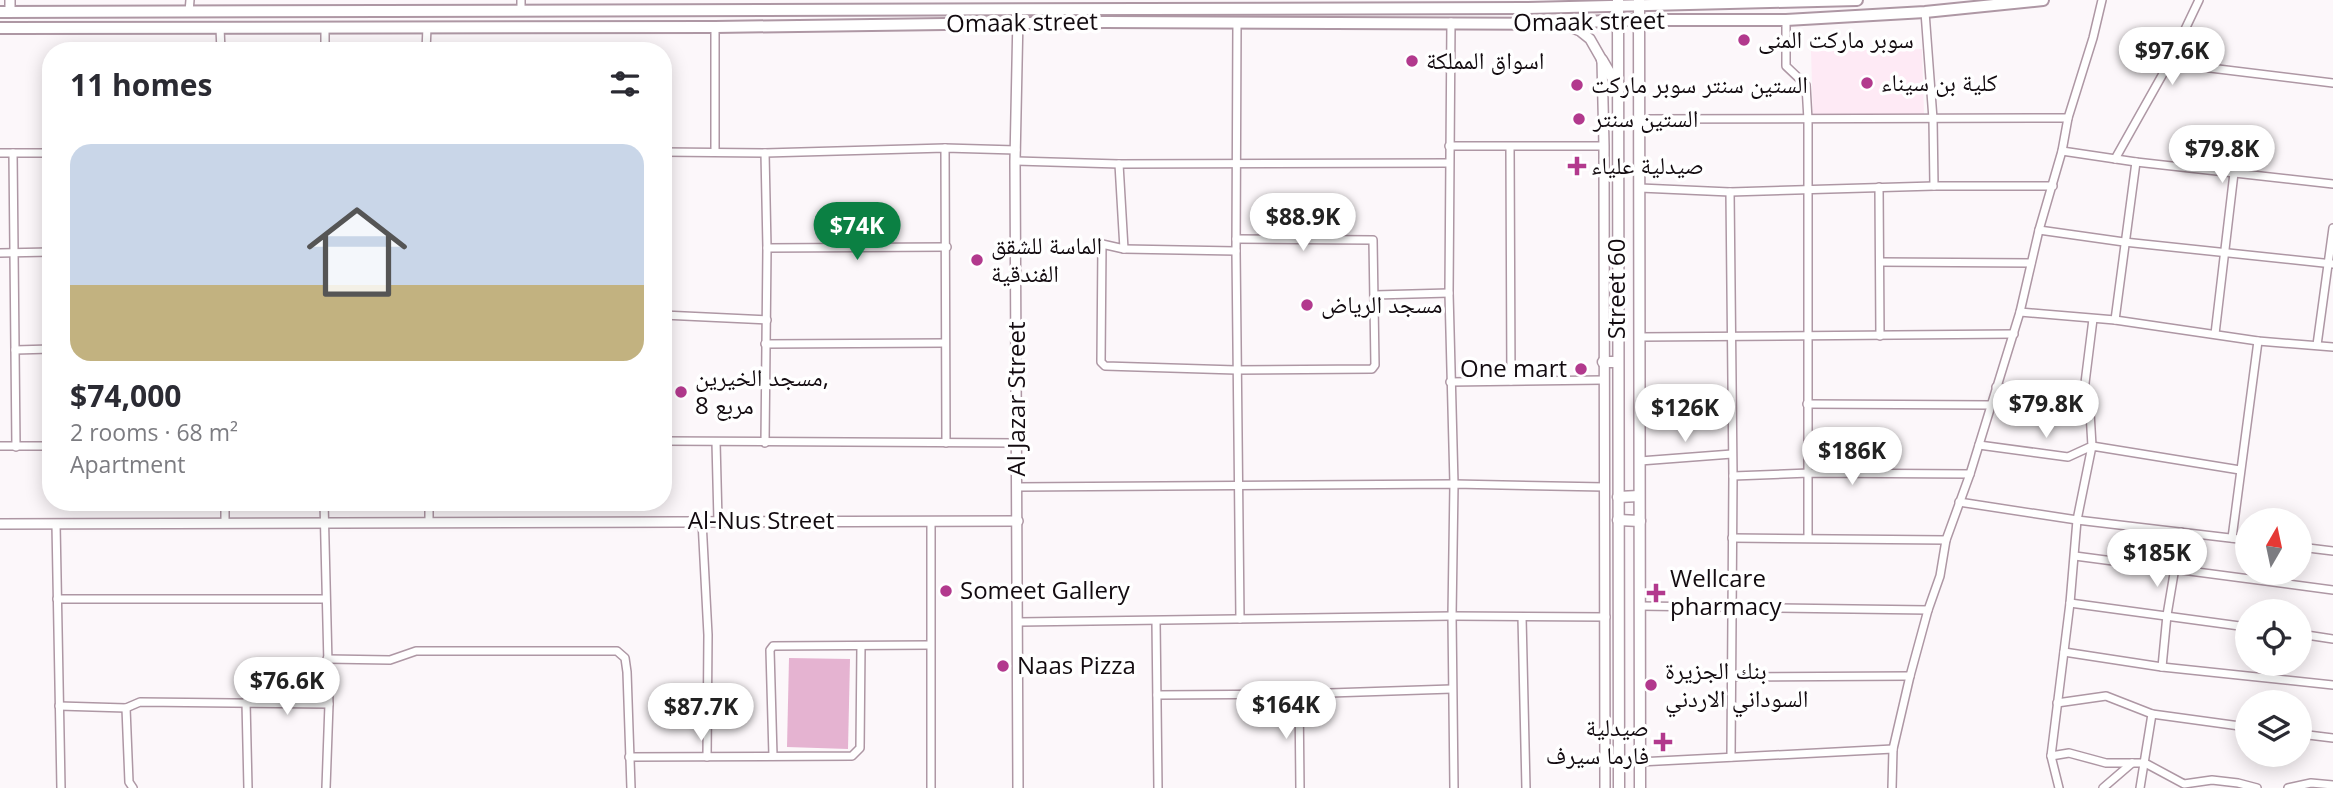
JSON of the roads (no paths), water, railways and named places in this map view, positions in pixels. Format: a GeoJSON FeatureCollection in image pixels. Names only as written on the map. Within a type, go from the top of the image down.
{"type":"FeatureCollection","features":[{"type":"Feature","properties":{"kind":"main road","name":"Omaak street"},"geometry":{"type":"LineString","coordinates":[[5,12],[189,12],[339,6],[521,5],[957,5],[1018,9],[1105,5],[1467,4],[1568,8],[1639,2],[1701,4],[1857,0]]}},
{"type":"Feature","properties":{"kind":"main road","name":"Omaak street"},"geometry":{"type":"LineString","coordinates":[[0,28],[715,27],[1237,22],[1560,24],[1618,20],[1786,20],[1926,12],[2043,0]]}},
{"type":"Feature","properties":{"kind":"main road","name":"Street 60"},"geometry":{"type":"LineString","coordinates":[[1639,2],[1640,788]]}},
{"type":"Feature","properties":{"kind":"main road","name":"Street 60"},"geometry":{"type":"LineString","coordinates":[[1618,3],[1619,788]]}},
{"type":"Feature","properties":{"kind":"main road"},"geometry":{"type":"LineString","coordinates":[[1672,4],[1672,21]]}},
{"type":"Feature","properties":{"kind":"main road"},"geometry":{"type":"LineString","coordinates":[[1602,60],[1618,89]]}},
{"type":"Feature","properties":{"kind":"main road"},"geometry":{"type":"LineString","coordinates":[[1603,362],[1617,362]]}},
{"type":"Feature","properties":{"kind":"main road"},"geometry":{"type":"LineString","coordinates":[[1618,497],[1639,496]]}},
{"type":"Feature","properties":{"kind":"main road"},"geometry":{"type":"LineString","coordinates":[[1618,520],[1640,521]]}},
{"type":"Feature","properties":{"kind":"main road"},"geometry":{"type":"LineString","coordinates":[[1605,760],[1620,759]]}},
{"type":"Feature","properties":{"kind":"street"},"geometry":{"type":"LineString","coordinates":[[5,12],[10,0]]}},
{"type":"Feature","properties":{"kind":"street"},"geometry":{"type":"LineString","coordinates":[[189,12],[190,0]]}},
{"type":"Feature","properties":{"kind":"street"},"geometry":{"type":"LineString","coordinates":[[1568,8],[1582,0]]}},
{"type":"Feature","properties":{"kind":"street"},"geometry":{"type":"LineString","coordinates":[[1892,788],[1893,749],[1910,676],[1940,576],[1945,540],[1970,474],[2014,334],[2039,230],[2062,151],[2068,118],[2102,0]]}},
{"type":"Feature","properties":{"kind":"street"},"geometry":{"type":"LineString","coordinates":[[2115,159],[2169,63],[2199,0]]}},
{"type":"Feature","properties":{"kind":"street","name":"Al Jazar Street"},"geometry":{"type":"LineString","coordinates":[[1018,9],[1018,788]]}},
{"type":"Feature","properties":{"kind":"street"},"geometry":{"type":"LineString","coordinates":[[1926,12],[1934,186]]}},
{"type":"Feature","properties":{"kind":"street"},"geometry":{"type":"LineString","coordinates":[[1786,20],[1786,66],[1807,85],[1808,538]]}},
{"type":"Feature","properties":{"kind":"street"},"geometry":{"type":"LineString","coordinates":[[1237,22],[1236,370],[1240,619]]}},
{"type":"Feature","properties":{"kind":"street"},"geometry":{"type":"LineString","coordinates":[[1451,22],[1449,293],[1454,484],[1454,788]]}},
{"type":"Feature","properties":{"kind":"street"},"geometry":{"type":"LineString","coordinates":[[1560,24],[1590,39],[1602,60],[1605,788]]}},
{"type":"Feature","properties":{"kind":"street"},"geometry":{"type":"LineString","coordinates":[[325,27],[325,42]]}},
{"type":"Feature","properties":{"kind":"street"},"geometry":{"type":"LineString","coordinates":[[426,42],[427,27]]}},
{"type":"Feature","properties":{"kind":"street"},"geometry":{"type":"LineString","coordinates":[[715,27],[715,152]]}},
{"type":"Feature","properties":{"kind":"street"},"geometry":{"type":"LineString","coordinates":[[220,28],[220,42]]}},
{"type":"Feature","properties":{"kind":"street"},"geometry":{"type":"LineString","coordinates":[[2169,63],[2333,83]]}},
{"type":"Feature","properties":{"kind":"street"},"geometry":{"type":"LineString","coordinates":[[1640,119],[2068,118]]}},
{"type":"Feature","properties":{"kind":"street"},"geometry":{"type":"LineString","coordinates":[[1449,146],[1604,146]]}},
{"type":"Feature","properties":{"kind":"street"},"geometry":{"type":"LineString","coordinates":[[672,152],[765,153],[945,148],[1016,150]]}},
{"type":"Feature","properties":{"kind":"street"},"geometry":{"type":"LineString","coordinates":[[945,148],[946,443]]}},
{"type":"Feature","properties":{"kind":"street"},"geometry":{"type":"LineString","coordinates":[[1510,148],[1511,381]]}},
{"type":"Feature","properties":{"kind":"street"},"geometry":{"type":"LineString","coordinates":[[2062,151],[2333,184]]}},
{"type":"Feature","properties":{"kind":"street"},"geometry":{"type":"LineString","coordinates":[[0,153],[42,153]]}},
{"type":"Feature","properties":{"kind":"street"},"geometry":{"type":"LineString","coordinates":[[13,153],[16,447]]}},
{"type":"Feature","properties":{"kind":"street"},"geometry":{"type":"LineString","coordinates":[[765,153],[765,443]]}},
{"type":"Feature","properties":{"kind":"street"},"geometry":{"type":"LineString","coordinates":[[1016,161],[1119,164],[1449,163]]}},
{"type":"Feature","properties":{"kind":"street"},"geometry":{"type":"LineString","coordinates":[[2115,320],[2136,162]]}},
{"type":"Feature","properties":{"kind":"street"},"geometry":{"type":"LineString","coordinates":[[1119,164],[1124,249]]}},
{"type":"Feature","properties":{"kind":"street"},"geometry":{"type":"LineString","coordinates":[[2215,334],[2234,173]]}},
{"type":"Feature","properties":{"kind":"street"},"geometry":{"type":"LineString","coordinates":[[1640,188],[1730,192],[1879,187],[2053,186]]}},
{"type":"Feature","properties":{"kind":"street"},"geometry":{"type":"LineString","coordinates":[[1879,187],[1880,336]]}},
{"type":"Feature","properties":{"kind":"street"},"geometry":{"type":"LineString","coordinates":[[1730,192],[1733,476],[1731,757]]}},
{"type":"Feature","properties":{"kind":"street"},"geometry":{"type":"LineString","coordinates":[[2317,345],[2333,228]]}},
{"type":"Feature","properties":{"kind":"street"},"geometry":{"type":"LineString","coordinates":[[2039,230],[2330,264]]}},
{"type":"Feature","properties":{"kind":"street"},"geometry":{"type":"LineString","coordinates":[[1236,239],[1370,239],[1375,243],[1375,365],[1372,369],[1236,370],[1105,366],[1101,362],[1102,244],[1124,249],[1236,251]]}},
{"type":"Feature","properties":{"kind":"street"},"geometry":{"type":"LineString","coordinates":[[767,248],[947,247]]}},
{"type":"Feature","properties":{"kind":"street"},"geometry":{"type":"LineString","coordinates":[[0,253],[42,252]]}},
{"type":"Feature","properties":{"kind":"street"},"geometry":{"type":"LineString","coordinates":[[1880,262],[2031,263]]}},
{"type":"Feature","properties":{"kind":"street"},"geometry":{"type":"LineString","coordinates":[[1374,295],[1449,293]]}},
{"type":"Feature","properties":{"kind":"street"},"geometry":{"type":"LineString","coordinates":[[2020,312],[2115,320],[2258,341],[2333,347]]}},
{"type":"Feature","properties":{"kind":"street"},"geometry":{"type":"LineString","coordinates":[[672,315],[766,320]]}},
{"type":"Feature","properties":{"kind":"street"},"geometry":{"type":"LineString","coordinates":[[2059,788],[2051,757],[2077,520],[2092,446],[2090,412],[2083,399],[2094,319]]}},
{"type":"Feature","properties":{"kind":"street"},"geometry":{"type":"LineString","coordinates":[[1640,337],[2014,334]]}},
{"type":"Feature","properties":{"kind":"street"},"geometry":{"type":"LineString","coordinates":[[2232,538],[2258,341]]}},
{"type":"Feature","properties":{"kind":"street"},"geometry":{"type":"LineString","coordinates":[[765,344],[945,343]]}},
{"type":"Feature","properties":{"kind":"street"},"geometry":{"type":"LineString","coordinates":[[15,350],[42,349]]}},
{"type":"Feature","properties":{"kind":"street"},"geometry":{"type":"LineString","coordinates":[[1450,382],[1603,380]]}},
{"type":"Feature","properties":{"kind":"street"},"geometry":{"type":"LineString","coordinates":[[1996,387],[2083,399]]}},
{"type":"Feature","properties":{"kind":"street"},"geometry":{"type":"LineString","coordinates":[[1807,404],[1992,405]]}},
{"type":"Feature","properties":{"kind":"street"},"geometry":{"type":"LineString","coordinates":[[672,441],[1018,443]]}},
{"type":"Feature","properties":{"kind":"street"},"geometry":{"type":"LineString","coordinates":[[716,442],[718,521]]}},
{"type":"Feature","properties":{"kind":"street"},"geometry":{"type":"LineString","coordinates":[[1979,445],[2068,457],[2092,446],[2240,470]]}},
{"type":"Feature","properties":{"kind":"street"},"geometry":{"type":"LineString","coordinates":[[0,446],[42,446]]}},
{"type":"Feature","properties":{"kind":"street"},"geometry":{"type":"LineString","coordinates":[[1640,461],[1732,454]]}},
{"type":"Feature","properties":{"kind":"street"},"geometry":{"type":"LineString","coordinates":[[1733,476],[1809,473],[1970,474]]}},
{"type":"Feature","properties":{"kind":"street"},"geometry":{"type":"LineString","coordinates":[[1018,487],[1454,484],[1605,487]]}},
{"type":"Feature","properties":{"kind":"street"},"geometry":{"type":"LineString","coordinates":[[1959,502],[2077,520],[2235,538]]}},
{"type":"Feature","properties":{"kind":"street"},"geometry":{"type":"LineString","coordinates":[[225,511],[225,523]]}},
{"type":"Feature","properties":{"kind":"street"},"geometry":{"type":"LineString","coordinates":[[324,511],[329,704],[327,788]]}},
{"type":"Feature","properties":{"kind":"street"},"geometry":{"type":"LineString","coordinates":[[429,511],[429,523]]}},
{"type":"Feature","properties":{"kind":"street"},"geometry":{"type":"LineString","coordinates":[[931,521],[931,788]]}},
{"type":"Feature","properties":{"kind":"street","name":"Al-Nus Street"},"geometry":{"type":"LineString","coordinates":[[0,524],[1018,521]]}},
{"type":"Feature","properties":{"kind":"street"},"geometry":{"type":"LineString","coordinates":[[702,522],[708,635],[707,757]]}},
{"type":"Feature","properties":{"kind":"street"},"geometry":{"type":"LineString","coordinates":[[56,524],[61,788]]}},
{"type":"Feature","properties":{"kind":"street"},"geometry":{"type":"LineString","coordinates":[[2162,667],[2167,615],[2181,532]]}},
{"type":"Feature","properties":{"kind":"street"},"geometry":{"type":"LineString","coordinates":[[1732,538],[1945,540]]}},
{"type":"Feature","properties":{"kind":"street"},"geometry":{"type":"LineString","coordinates":[[2312,548],[2333,551]]}},
{"type":"Feature","properties":{"kind":"street"},"geometry":{"type":"LineString","coordinates":[[2075,556],[2333,590]]}},
{"type":"Feature","properties":{"kind":"street"},"geometry":{"type":"LineString","coordinates":[[57,599],[325,599]]}},
{"type":"Feature","properties":{"kind":"street"},"geometry":{"type":"LineString","coordinates":[[2070,603],[2235,625]]}},
{"type":"Feature","properties":{"kind":"street"},"geometry":{"type":"LineString","coordinates":[[1640,606],[1928,610]]}},
{"type":"Feature","properties":{"kind":"street"},"geometry":{"type":"LineString","coordinates":[[1018,622],[1452,616],[1606,617]]}},
{"type":"Feature","properties":{"kind":"street"},"geometry":{"type":"LineString","coordinates":[[1522,617],[1526,788]]}},
{"type":"Feature","properties":{"kind":"street"},"geometry":{"type":"LineString","coordinates":[[1156,621],[1157,788]]}},
{"type":"Feature","properties":{"kind":"street"},"geometry":{"type":"LineString","coordinates":[[2312,636],[2333,639]]}},
{"type":"Feature","properties":{"kind":"street"},"geometry":{"type":"LineString","coordinates":[[773,755],[770,650],[773,646],[930,645]]}},
{"type":"Feature","properties":{"kind":"street"},"geometry":{"type":"LineString","coordinates":[[629,757],[852,756],[860,748],[861,646]]}},
{"type":"Feature","properties":{"kind":"street"},"geometry":{"type":"LineString","coordinates":[[327,659],[390,660],[416,651],[617,651],[625,658],[627,673],[631,788]]}},
{"type":"Feature","properties":{"kind":"street"},"geometry":{"type":"LineString","coordinates":[[2064,652],[2162,667],[2333,685]]}},
{"type":"Feature","properties":{"kind":"street"},"geometry":{"type":"LineString","coordinates":[[1731,677],[1910,676]]}},
{"type":"Feature","properties":{"kind":"street"},"geometry":{"type":"LineString","coordinates":[[1157,695],[1452,689]]}},
{"type":"Feature","properties":{"kind":"street"},"geometry":{"type":"LineString","coordinates":[[1300,694],[1300,788]]}},
{"type":"Feature","properties":{"kind":"street"},"geometry":{"type":"LineString","coordinates":[[2057,703],[2106,696],[2152,715],[2235,725]]}},
{"type":"Feature","properties":{"kind":"street"},"geometry":{"type":"LineString","coordinates":[[59,706],[126,708],[140,702],[329,704]]}},
{"type":"Feature","properties":{"kind":"street"},"geometry":{"type":"LineString","coordinates":[[246,702],[248,788]]}},
{"type":"Feature","properties":{"kind":"street"},"geometry":{"type":"LineString","coordinates":[[126,708],[129,782],[133,788]]}},
{"type":"Feature","properties":{"kind":"street"},"geometry":{"type":"LineString","coordinates":[[2140,788],[2152,715]]}},
{"type":"Feature","properties":{"kind":"street"},"geometry":{"type":"LineString","coordinates":[[2312,735],[2333,738]]}},
{"type":"Feature","properties":{"kind":"street"},"geometry":{"type":"LineString","coordinates":[[1639,762],[1661,763],[1893,749]]}},
{"type":"Feature","properties":{"kind":"street"},"geometry":{"type":"LineString","coordinates":[[2051,757],[2069,753],[2106,763],[2145,763],[2184,784],[2213,780],[2257,788]]}},
{"type":"Feature","properties":{"kind":"street"},"geometry":{"type":"LineString","coordinates":[[2103,788],[2133,763]]}},
{"type":"Feature","properties":{"kind":"street"},"geometry":{"type":"LineString","coordinates":[[2288,788],[2311,783],[2333,785]]}},
{"type":"Feature","properties":{"kind":"place","name":"سوبر ماركت المنى"},"geometry":{"type":"Point","coordinates":[1744,40]}},
{"type":"Feature","properties":{"kind":"place","name":"اسواق المملكة"},"geometry":{"type":"Point","coordinates":[1412,61]}},
{"type":"Feature","properties":{"kind":"place","name":"كلية بن سيناء"},"geometry":{"type":"Point","coordinates":[1867,83]}},
{"type":"Feature","properties":{"kind":"place","name":"الستين سنتر سوبر ماركت"},"geometry":{"type":"Point","coordinates":[1577,85]}},
{"type":"Feature","properties":{"kind":"place","name":"الستين سنتر"},"geometry":{"type":"Point","coordinates":[1579,119]}},
{"type":"Feature","properties":{"kind":"place","name":"صيدلية علياء"},"geometry":{"type":"Point","coordinates":[1577,166]}},
{"type":"Feature","properties":{"kind":"place","name":"الماسة للشقق الفندقية"},"geometry":{"type":"Point","coordinates":[977,260]}},
{"type":"Feature","properties":{"kind":"place","name":"مسجد الرياض"},"geometry":{"type":"Point","coordinates":[1307,305]}},
{"type":"Feature","properties":{"kind":"place","name":"One mart"},"geometry":{"type":"Point","coordinates":[1581,369]}},
{"type":"Feature","properties":{"kind":"place","name":"مسجد الخيرين, مربع 8"},"geometry":{"type":"Point","coordinates":[681,392]}},
{"type":"Feature","properties":{"kind":"place","name":"Someet Gallery"},"geometry":{"type":"Point","coordinates":[946,591]}},
{"type":"Feature","properties":{"kind":"place","name":"Wellcare pharmacy"},"geometry":{"type":"Point","coordinates":[1656,593]}},
{"type":"Feature","properties":{"kind":"place","name":"Naas Pizza"},"geometry":{"type":"Point","coordinates":[1003,666]}},
{"type":"Feature","properties":{"kind":"place","name":"بنك الجزيرة السوداني الاردني"},"geometry":{"type":"Point","coordinates":[1651,685]}},
{"type":"Feature","properties":{"kind":"place","name":"صيدلية فارما سيرف"},"geometry":{"type":"Point","coordinates":[1663,742]}}]}
